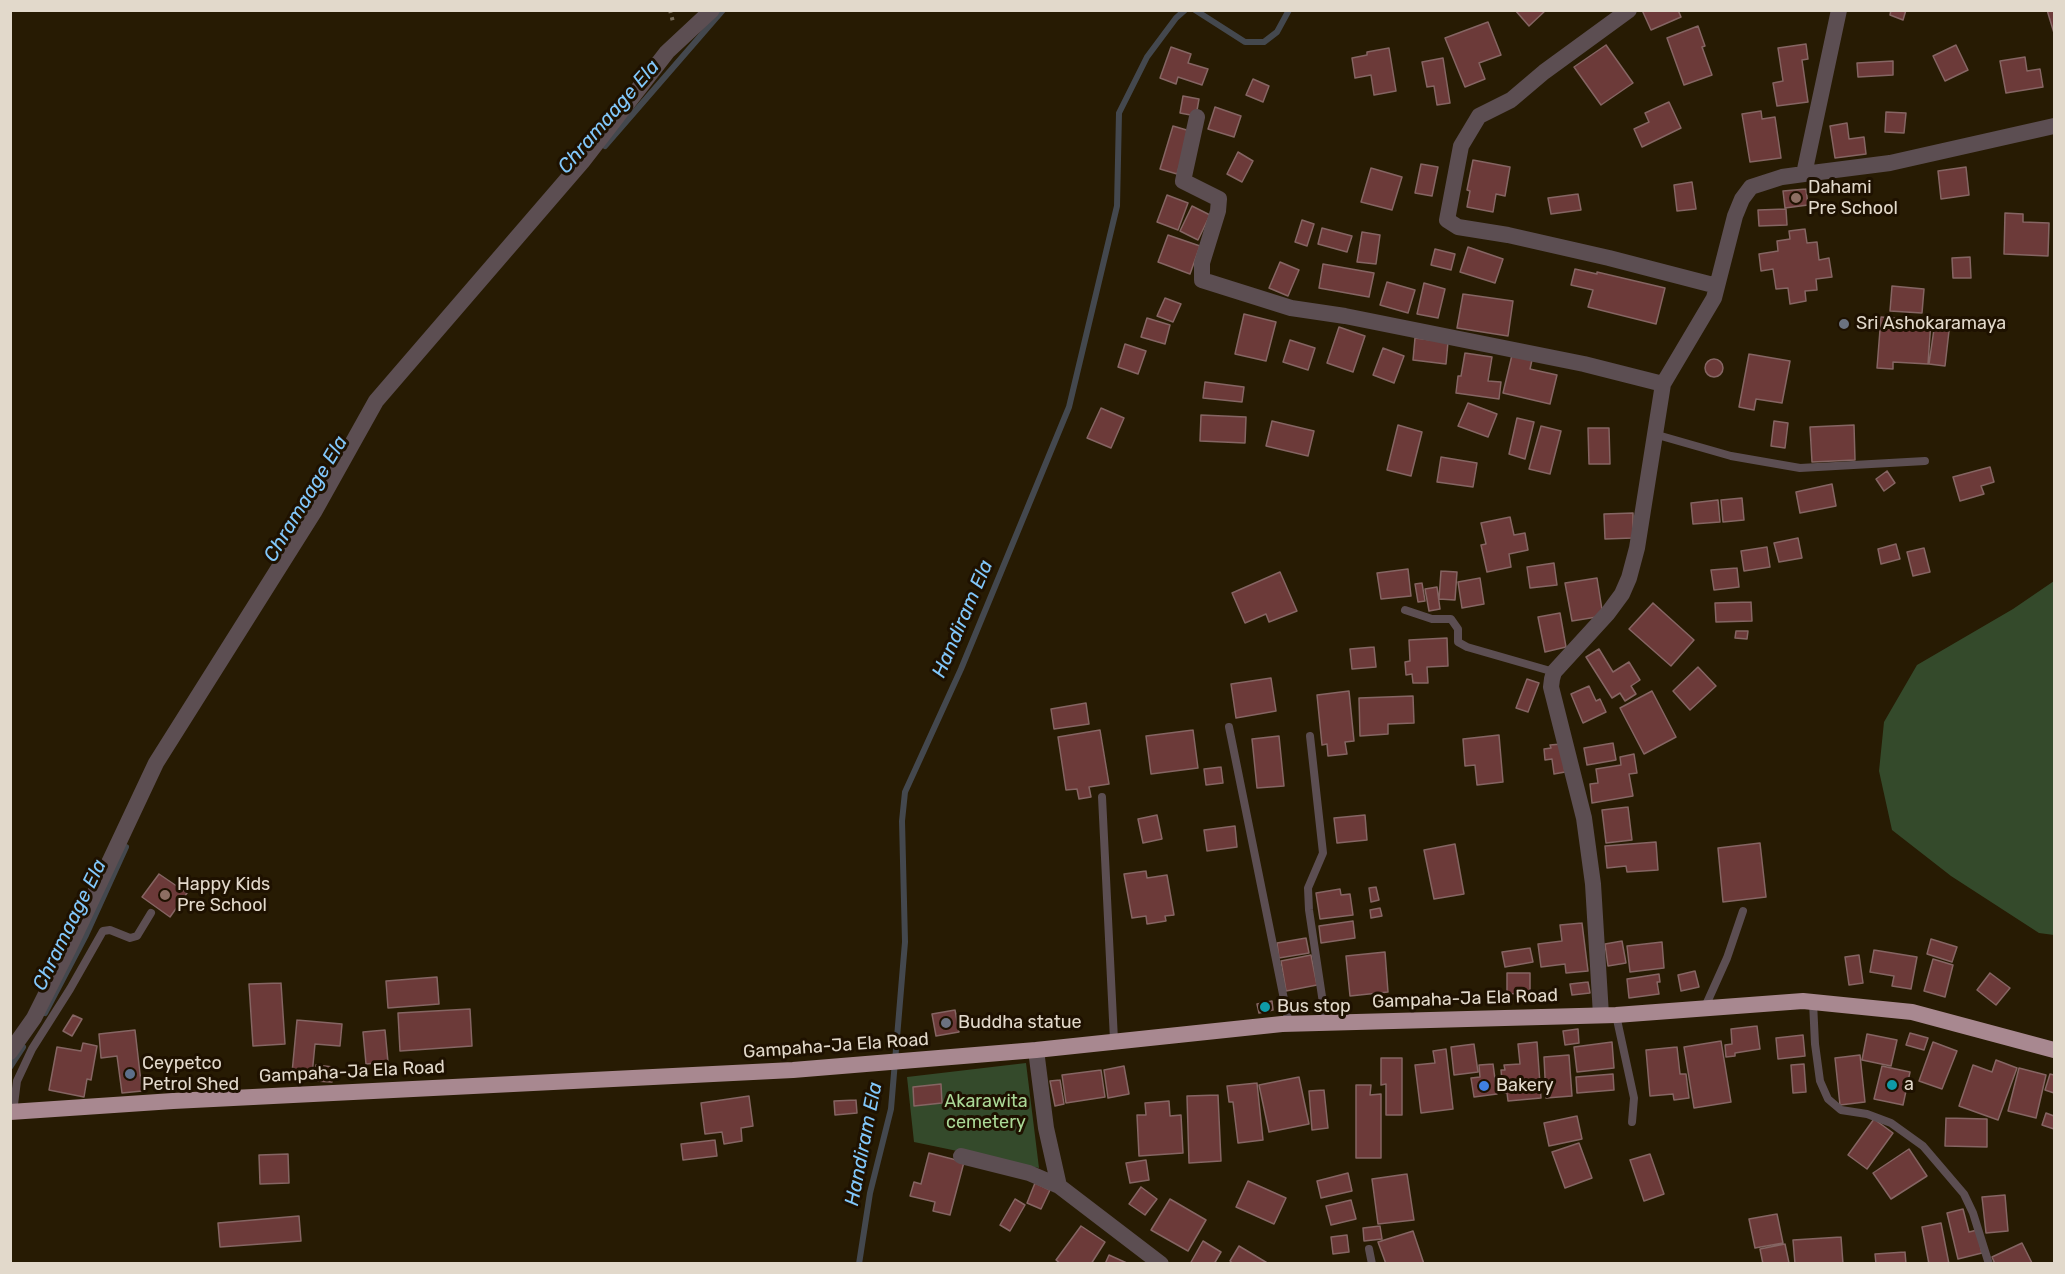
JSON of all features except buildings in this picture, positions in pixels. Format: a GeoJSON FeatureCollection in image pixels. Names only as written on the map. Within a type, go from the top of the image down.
{"type":"FeatureCollection","features":[{"type":"Feature","properties":{"kind":"highway","name":"Gampaha-Ja Ela Road"},"geometry":{"type":"LineString","coordinates":[[12,1112],[172,1101],[793,1070],[1036,1050],[1289,1024],[1608,1015],[1705,1007],[1813,1002],[1912,1012],[2055,1050]]}},
{"type":"Feature","properties":{"kind":"street"},"geometry":{"type":"LineString","coordinates":[[10,1052],[34,1018],[156,763],[302,532],[376,401],[582,162],[667,52],[712,10]]}},
{"type":"Feature","properties":{"kind":"street"},"geometry":{"type":"LineString","coordinates":[[1629,10],[1544,72],[1511,100],[1479,116],[1461,146],[1447,219],[1458,227],[1609,258],[1717,286]]}},
{"type":"Feature","properties":{"kind":"street"},"geometry":{"type":"LineString","coordinates":[[1804,174],[1839,10]]}},
{"type":"Feature","properties":{"kind":"street"},"geometry":{"type":"LineString","coordinates":[[1197,117],[1183,181],[1219,199],[1218,211],[1202,263],[1202,280],[1291,308],[1345,316],[1584,364],[1663,384]]}},
{"type":"Feature","properties":{"kind":"street"},"geometry":{"type":"LineString","coordinates":[[1608,1015],[1593,884],[1581,806],[1551,687],[1554,672],[1601,621],[1622,594],[1637,548],[1663,384],[1708,311],[1742,199],[1751,187],[1782,177],[1890,163],[2055,126]]}},
{"type":"Feature","properties":{"kind":"street"},"geometry":{"type":"LineString","coordinates":[[1036,1050],[1046,1128],[1059,1186]]}},
{"type":"Feature","properties":{"kind":"street"},"geometry":{"type":"LineString","coordinates":[[962,1156],[1029,1173],[1059,1186],[1155,1262]]}},
{"type":"Feature","properties":{"kind":"lane"},"geometry":{"type":"LineString","coordinates":[[1654,434],[1731,456],[1800,468],[1925,461]]}},
{"type":"Feature","properties":{"kind":"lane"},"geometry":{"type":"LineString","coordinates":[[1405,610],[1432,619],[1451,619],[1458,628],[1458,642],[1467,647],[1554,672]]}},
{"type":"Feature","properties":{"kind":"lane"},"geometry":{"type":"LineString","coordinates":[[1229,727],[1289,1024]]}},
{"type":"Feature","properties":{"kind":"lane"},"geometry":{"type":"LineString","coordinates":[[1310,736],[1323,852],[1308,888],[1309,910],[1326,1023]]}},
{"type":"Feature","properties":{"kind":"lane"},"geometry":{"type":"LineString","coordinates":[[1102,796],[1114,1041]]}},
{"type":"Feature","properties":{"kind":"lane"},"geometry":{"type":"LineString","coordinates":[[1705,1007],[1727,958],[1743,911]]}},
{"type":"Feature","properties":{"kind":"lane"},"geometry":{"type":"LineString","coordinates":[[12,1112],[17,1081],[32,1049],[103,931],[110,930],[130,938],[137,936],[150,913]]}},
{"type":"Feature","properties":{"kind":"lane"},"geometry":{"type":"LineString","coordinates":[[1813,1002],[1816,1053],[1821,1081],[1828,1099],[1841,1110],[1867,1114],[1891,1123],[1923,1146],[1964,1194],[1973,1213],[1989,1263]]}},
{"type":"Feature","properties":{"kind":"lane"},"geometry":{"type":"LineString","coordinates":[[1608,1015],[1634,1098],[1632,1122]]}},
{"type":"Feature","properties":{"kind":"lane"},"geometry":{"type":"LineString","coordinates":[[1369,1249],[1372,1263]]}},
{"type":"Feature","properties":{"kind":"green space"},"geometry":{"type":"Polygon","coordinates":[[[2054,581],[2054,935],[2039,933],[1951,876],[1892,830],[1879,771],[1884,722],[1917,665],[2013,609],[2054,581]]]}},
{"type":"Feature","properties":{"kind":"green space","name":"Akarawita cemetery"},"geometry":{"type":"Polygon","coordinates":[[[1026,1063],[1039,1168],[914,1142],[907,1077],[1026,1063]]]}},
{"type":"Feature","properties":{"kind":"waterway","name":"Chramaage Ela"},"geometry":{"type":"LineString","coordinates":[[605,146],[723,10]]}},
{"type":"Feature","properties":{"kind":"waterway","name":"Handiram Ela"},"geometry":{"type":"LineString","coordinates":[[859,1264],[870,1193],[891,1109],[905,942],[902,821],[905,792],[961,669],[1069,407],[1117,206],[1119,113],[1147,57],[1176,18],[1185,10]]}},
{"type":"Feature","properties":{"kind":"waterway","name":"Handiram Ela"},"geometry":{"type":"LineString","coordinates":[[1195,10],[1245,42],[1264,42],[1277,32],[1289,10]]}},
{"type":"Feature","properties":{"kind":"waterway","name":"Chramaage Ela"},"geometry":{"type":"LineString","coordinates":[[45,1013],[86,935],[126,847]]}},
{"type":"Feature","properties":{"kind":"waterway","name":"Chramaage Ela"},"geometry":{"type":"LineString","coordinates":[[10,1067],[23,1047]]}},
{"type":"Feature","properties":{"kind":"place","name":"Dahami Pre School"},"geometry":{"type":"Point","coordinates":[1796,198]}},
{"type":"Feature","properties":{"kind":"place","name":"Sri Ashokaramaya"},"geometry":{"type":"Point","coordinates":[1844,324]}},
{"type":"Feature","properties":{"kind":"place","name":"Happy Kids Pre School"},"geometry":{"type":"Point","coordinates":[165,895]}},
{"type":"Feature","properties":{"kind":"place","name":"Bus stop"},"geometry":{"type":"Point","coordinates":[1265,1007]}},
{"type":"Feature","properties":{"kind":"place","name":"Buddha statue"},"geometry":{"type":"Point","coordinates":[946,1023]}},
{"type":"Feature","properties":{"kind":"place","name":"Ceypetco Petrol Shed"},"geometry":{"type":"Point","coordinates":[130,1074]}},
{"type":"Feature","properties":{"kind":"place","name":"a"},"geometry":{"type":"Point","coordinates":[1892,1085]}},
{"type":"Feature","properties":{"kind":"place","name":"Bakery"},"geometry":{"type":"Point","coordinates":[1484,1086]}}]}
